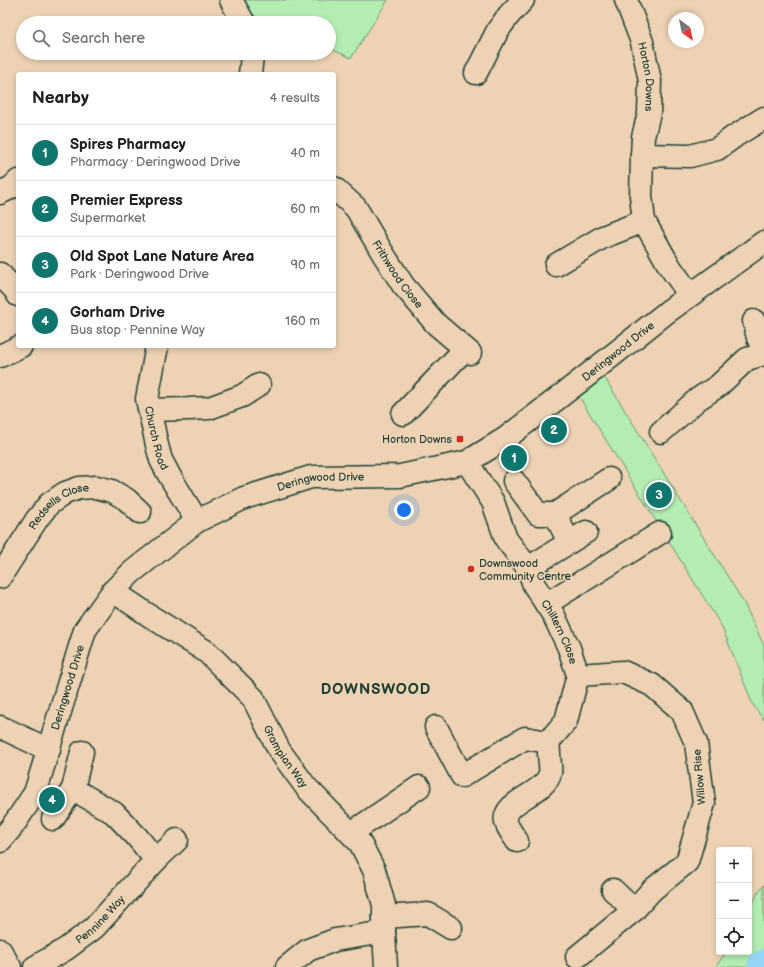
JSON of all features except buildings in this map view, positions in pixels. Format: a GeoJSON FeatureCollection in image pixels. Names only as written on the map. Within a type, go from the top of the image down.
{"type":"FeatureCollection","features":[{"type":"Feature","properties":{"kind":"street"},"geometry":{"type":"LineString","coordinates":[[230,0],[240,16]]}},
{"type":"Feature","properties":{"kind":"street"},"geometry":{"type":"LineString","coordinates":[[476,73],[498,51],[498,30],[523,0]]}},
{"type":"Feature","properties":{"kind":"street","name":"Horton Downs"},"geometry":{"type":"LineString","coordinates":[[626,0],[642,42],[650,81],[649,113],[643,137],[642,154],[641,196],[644,221],[670,267],[690,295]]}},
{"type":"Feature","properties":{"kind":"street"},"geometry":{"type":"LineString","coordinates":[[250,72],[252,60]]}},
{"type":"Feature","properties":{"kind":"street"},"geometry":{"type":"LineString","coordinates":[[642,154],[690,156],[717,149],[735,136],[762,123]]}},
{"type":"Feature","properties":{"kind":"street"},"geometry":{"type":"LineString","coordinates":[[0,193],[12,187],[16,183]]}},
{"type":"Feature","properties":{"kind":"street","name":"Frithwood Close"},"geometry":{"type":"LineString","coordinates":[[336,190],[356,208],[403,286],[436,324],[467,351],[403,414]]}},
{"type":"Feature","properties":{"kind":"street"},"geometry":{"type":"LineString","coordinates":[[556,265],[603,236],[644,221]]}},
{"type":"Feature","properties":{"kind":"street","name":"Deringwood Drive"},"geometry":{"type":"LineString","coordinates":[[0,841],[12,827],[35,793],[85,630],[113,591],[132,572],[197,521],[244,498],[311,478],[400,476],[467,462],[506,438],[667,312],[764,242]]}},
{"type":"Feature","properties":{"kind":"street"},"geometry":{"type":"LineString","coordinates":[[0,274],[16,292]]}},
{"type":"Feature","properties":{"kind":"street"},"geometry":{"type":"LineString","coordinates":[[662,432],[698,399],[718,386],[758,355],[758,338],[754,321]]}},
{"type":"Feature","properties":{"kind":"street"},"geometry":{"type":"LineString","coordinates":[[0,356],[18,348]]}},
{"type":"Feature","properties":{"kind":"street","name":"Church Road"},"geometry":{"type":"LineString","coordinates":[[157,348],[147,398],[157,444],[162,460],[197,521]]}},
{"type":"Feature","properties":{"kind":"street"},"geometry":{"type":"LineString","coordinates":[[150,410],[209,408],[242,396],[265,382]]}},
{"type":"Feature","properties":{"kind":"street","name":"Chiltern Close"},"geometry":{"type":"LineString","coordinates":[[467,462],[492,502],[506,539],[528,568],[534,585],[554,616],[569,648],[578,675],[566,721],[548,742]]}},
{"type":"Feature","properties":{"kind":"street"},"geometry":{"type":"LineString","coordinates":[[514,481],[538,514],[555,514],[609,479]]}},
{"type":"Feature","properties":{"kind":"street","name":"Redsells Close"},"geometry":{"type":"LineString","coordinates":[[0,577],[37,519],[49,504],[65,493],[79,488],[96,487],[112,491],[140,512]]}},
{"type":"Feature","properties":{"kind":"street"},"geometry":{"type":"LineString","coordinates":[[528,568],[578,537],[555,514]]}},
{"type":"Feature","properties":{"kind":"street"},"geometry":{"type":"LineString","coordinates":[[546,604],[660,533]]}},
{"type":"Feature","properties":{"kind":"street","name":"Grampian Way"},"geometry":{"type":"LineString","coordinates":[[113,591],[207,652],[253,698],[280,750],[301,781],[360,843],[374,870],[384,905],[386,967]]}},
{"type":"Feature","properties":{"kind":"street","name":"Willow Rise"},"geometry":{"type":"LineString","coordinates":[[576,957],[634,910],[652,890],[687,862],[704,804],[696,743],[682,711],[652,685],[623,672],[578,675]]}},
{"type":"Feature","properties":{"kind":"street"},"geometry":{"type":"LineString","coordinates":[[0,727],[49,750]]}},
{"type":"Feature","properties":{"kind":"street"},"geometry":{"type":"LineString","coordinates":[[436,727],[462,776],[525,738],[548,742],[550,773],[547,781],[540,788],[514,805],[507,812],[506,820],[509,829],[517,841]]}},
{"type":"Feature","properties":{"kind":"street"},"geometry":{"type":"LineString","coordinates":[[53,819],[74,790],[82,752]]}},
{"type":"Feature","properties":{"kind":"street"},"geometry":{"type":"LineString","coordinates":[[351,833],[419,787]]}},
{"type":"Feature","properties":{"kind":"street"},"geometry":{"type":"LineString","coordinates":[[74,790],[114,813],[156,860]]}},
{"type":"Feature","properties":{"kind":"street","name":"Pennine Way"},"geometry":{"type":"LineString","coordinates":[[35,967],[66,949],[94,928],[156,860],[177,840]]}},
{"type":"Feature","properties":{"kind":"street"},"geometry":{"type":"LineString","coordinates":[[613,890],[634,910]]}},
{"type":"Feature","properties":{"kind":"street"},"geometry":{"type":"LineString","coordinates":[[287,967],[308,950],[384,925],[428,914],[451,928]]}},
{"type":"Feature","properties":{"kind":"street"},"geometry":{"type":"LineString","coordinates":[[0,950],[10,967]]}},
{"type":"Feature","properties":{"kind":"green space"},"geometry":{"type":"Polygon","coordinates":[[[240,0],[388,0],[351,58],[336,51],[336,16],[254,16],[240,0]]]}},
{"type":"Feature","properties":{"kind":"green space"},"geometry":{"type":"Polygon","coordinates":[[[598,367],[744,603],[764,646],[764,720],[753,705],[722,627],[573,387],[598,367]]]}},
{"type":"Feature","properties":{"kind":"green space"},"geometry":{"type":"Polygon","coordinates":[[[764,885],[764,967],[715,967],[725,955],[752,955],[752,906],[758,892],[764,885]]]}},
{"type":"Feature","properties":{"kind":"place","name":"Premier Express"},"geometry":{"type":"Point","coordinates":[554,430]}},
{"type":"Feature","properties":{"kind":"place","name":"Horton Downs"},"geometry":{"type":"Point","coordinates":[460,439]}},
{"type":"Feature","properties":{"kind":"place","name":"Spires Pharmacy"},"geometry":{"type":"Point","coordinates":[514,458]}},
{"type":"Feature","properties":{"kind":"place","name":"Old Spot Lane Nature Area"},"geometry":{"type":"Point","coordinates":[659,495]}},
{"type":"Feature","properties":{"kind":"place","name":"Downswood Community Centre"},"geometry":{"type":"Point","coordinates":[471,569]}},
{"type":"Feature","properties":{"kind":"place","name":"Gorham Drive"},"geometry":{"type":"Point","coordinates":[52,800]}},
{"type":"Feature","properties":{"kind":"district","name":"DOWNSWOOD"},"geometry":{"type":"Point","coordinates":[376,689]}}]}
